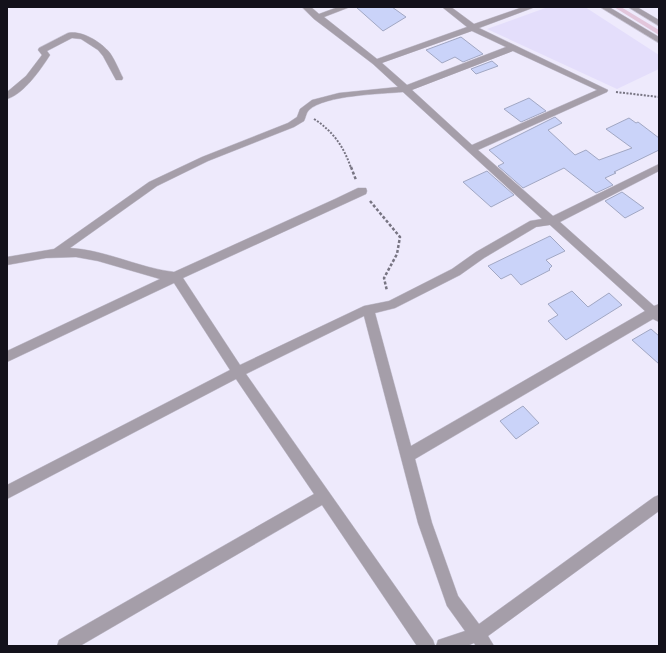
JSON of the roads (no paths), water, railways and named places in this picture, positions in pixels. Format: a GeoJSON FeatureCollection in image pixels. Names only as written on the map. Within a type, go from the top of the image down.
{"type":"FeatureCollection","features":[{"type":"Feature","properties":{"kind":"street"},"geometry":{"type":"LineString","coordinates":[[306,7],[376,62],[471,150],[657,313],[407,456]]}},
{"type":"Feature","properties":{"kind":"street"},"geometry":{"type":"LineString","coordinates":[[317,16],[346,7]]}},
{"type":"Feature","properties":{"kind":"street"},"geometry":{"type":"LineString","coordinates":[[446,7],[472,27],[512,48],[604,90],[471,150]]}},
{"type":"Feature","properties":{"kind":"street"},"geometry":{"type":"LineString","coordinates":[[376,62],[531,7]]}},
{"type":"Feature","properties":{"kind":"street"},"geometry":{"type":"LineString","coordinates":[[604,7],[659,41]]}},
{"type":"Feature","properties":{"kind":"street"},"geometry":{"type":"LineString","coordinates":[[632,7],[659,24]]}},
{"type":"Feature","properties":{"kind":"street"},"geometry":{"type":"LineString","coordinates":[[7,96],[20,88],[31,76],[46,55],[42,50],[71,35],[83,37],[101,48],[107,55],[119,78]]}},
{"type":"Feature","properties":{"kind":"street"},"geometry":{"type":"LineString","coordinates":[[58,251],[153,184],[204,159],[301,120],[302,111],[315,102],[339,96],[406,89],[512,48]]}},
{"type":"Feature","properties":{"kind":"street"},"geometry":{"type":"LineString","coordinates":[[7,492],[238,372],[368,309],[391,305],[456,272],[534,224],[552,221],[659,167]]}},
{"type":"Feature","properties":{"kind":"street"},"geometry":{"type":"LineString","coordinates":[[7,357],[58,330],[176,277],[301,217],[362,191]]}},
{"type":"Feature","properties":{"kind":"street"},"geometry":{"type":"LineString","coordinates":[[7,261],[58,251],[87,254],[156,275],[176,277]]}},
{"type":"Feature","properties":{"kind":"street"},"geometry":{"type":"LineString","coordinates":[[176,277],[238,372],[323,497],[427,646]]}},
{"type":"Feature","properties":{"kind":"street"},"geometry":{"type":"LineString","coordinates":[[368,309],[425,522],[452,600],[482,640]]}},
{"type":"Feature","properties":{"kind":"street"},"geometry":{"type":"LineString","coordinates":[[66,646],[323,497]]}},
{"type":"Feature","properties":{"kind":"street"},"geometry":{"type":"LineString","coordinates":[[444,646],[482,640],[659,502]]}}]}
